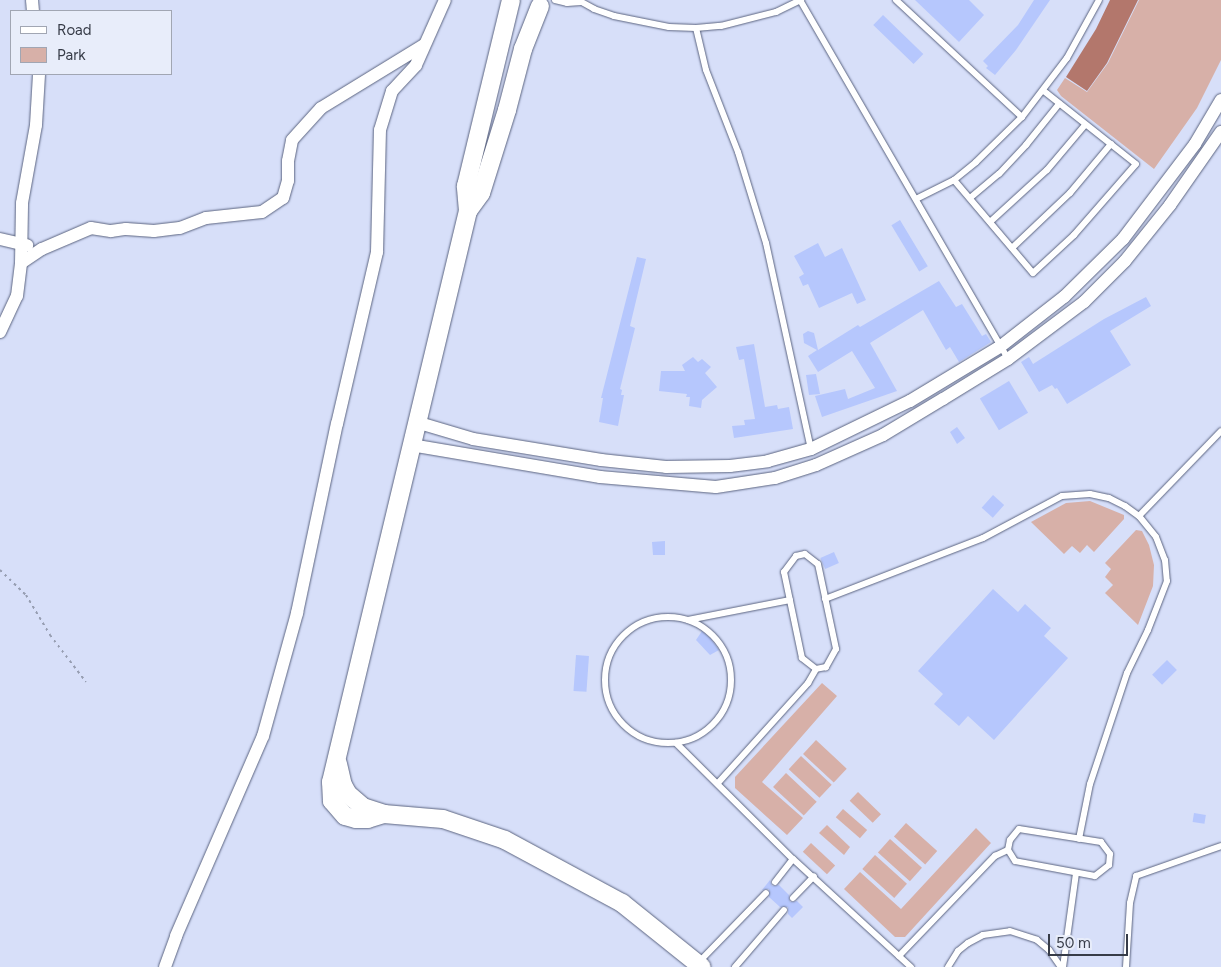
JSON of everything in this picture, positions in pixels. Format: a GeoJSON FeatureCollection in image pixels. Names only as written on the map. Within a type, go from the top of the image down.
{"type":"FeatureCollection","features":[{"type":"Feature","properties":{"kind":"main road"},"geometry":{"type":"LineString","coordinates":[[511,0],[466,186],[468,211],[416,422],[330,792],[336,809],[345,816],[356,819],[368,819],[384,814],[443,819],[505,840],[622,903],[700,965]]}},
{"type":"Feature","properties":{"kind":"main road"},"geometry":{"type":"LineString","coordinates":[[515,0],[527,7],[547,2]]}},
{"type":"Feature","properties":{"kind":"main road"},"geometry":{"type":"LineString","coordinates":[[468,211],[481,194],[507,110],[523,49],[547,2]]}},
{"type":"Feature","properties":{"kind":"street"},"geometry":{"type":"LineString","coordinates":[[165,967],[176,936],[263,736],[297,613],[336,424],[377,252],[380,130],[392,92],[416,65],[445,0]]}},
{"type":"Feature","properties":{"kind":"street"},"geometry":{"type":"LineString","coordinates":[[21,263],[42,249],[91,228],[111,231],[126,228],[154,231],[180,228],[206,218],[262,212],[283,198],[288,181],[288,161],[292,140],[321,108],[424,45]]}},
{"type":"Feature","properties":{"kind":"street"},"geometry":{"type":"LineString","coordinates":[[0,332],[17,296],[21,263],[22,204],[36,125],[39,75]]}},
{"type":"Feature","properties":{"kind":"street"},"geometry":{"type":"LineString","coordinates":[[416,422],[473,439],[602,460],[666,467],[730,466],[768,461],[811,449],[910,401],[1001,346],[1064,298],[1123,239],[1195,144],[1221,100]]}},
{"type":"Feature","properties":{"kind":"street"},"geometry":{"type":"LineString","coordinates":[[411,445],[600,477],[716,487],[775,478],[846,454],[884,435],[1008,359],[1084,302],[1125,261],[1170,205],[1221,132]]}},
{"type":"Feature","properties":{"kind":"street"},"geometry":{"type":"LineString","coordinates":[[0,239],[42,249]]}},
{"type":"Feature","properties":{"kind":"lane"},"geometry":{"type":"LineString","coordinates":[[547,2],[567,3],[580,1],[600,11],[633,21],[669,27],[696,28],[721,26],[776,12],[801,0],[1008,359]]}},
{"type":"Feature","properties":{"kind":"lane"},"geometry":{"type":"LineString","coordinates":[[896,0],[1022,117]]}},
{"type":"Feature","properties":{"kind":"lane"},"geometry":{"type":"LineString","coordinates":[[916,199],[954,180],[997,144],[1022,117],[1044,91],[1067,58],[1098,0]]}},
{"type":"Feature","properties":{"kind":"lane"},"geometry":{"type":"LineString","coordinates":[[696,28],[706,70],[738,152],[766,242],[811,449]]}},
{"type":"Feature","properties":{"kind":"lane"},"geometry":{"type":"LineString","coordinates":[[954,180],[1033,273],[1074,235],[1136,164],[1044,91]]}},
{"type":"Feature","properties":{"kind":"lane"},"geometry":{"type":"LineString","coordinates":[[970,198],[1019,152],[1059,104]]}},
{"type":"Feature","properties":{"kind":"lane"},"geometry":{"type":"LineString","coordinates":[[990,222],[1047,170],[1085,125]]}},
{"type":"Feature","properties":{"kind":"lane"},"geometry":{"type":"LineString","coordinates":[[1012,248],[1070,193],[1111,144]]}},
{"type":"Feature","properties":{"kind":"lane"},"geometry":{"type":"LineString","coordinates":[[1139,516],[1221,430]]}},
{"type":"Feature","properties":{"kind":"lane"},"geometry":{"type":"LineString","coordinates":[[825,598],[983,538],[1062,496],[1090,494],[1109,498],[1126,506],[1139,516],[1156,537],[1165,560],[1167,581],[1148,630],[1127,673],[1090,784],[1079,839]]}},
{"type":"Feature","properties":{"kind":"lane"},"geometry":{"type":"LineString","coordinates":[[718,783],[808,682],[816,669],[826,667],[836,649],[818,564],[805,554],[796,556],[784,572],[802,658],[816,669]]}},
{"type":"Feature","properties":{"kind":"lane"},"geometry":{"type":"LineString","coordinates":[[688,620],[700,626],[720,644],[727,656],[732,682],[730,697],[717,721],[697,737],[676,743],[647,740],[627,728],[610,704],[605,681],[606,668],[615,646],[632,628],[647,620],[661,617],[688,620],[790,600]]}},
{"type":"Feature","properties":{"kind":"lane"},"geometry":{"type":"LineString","coordinates":[[676,743],[793,859],[814,876],[911,967]]}},
{"type":"Feature","properties":{"kind":"lane"},"geometry":{"type":"LineString","coordinates":[[1019,829],[1101,842],[1110,854],[1110,859],[1109,865],[1095,876],[1015,861],[1008,850],[1010,840],[1019,829]]}},
{"type":"Feature","properties":{"kind":"lane"},"geometry":{"type":"LineString","coordinates":[[1126,967],[1130,902],[1136,876],[1221,846]]}},
{"type":"Feature","properties":{"kind":"lane"},"geometry":{"type":"LineString","coordinates":[[899,956],[995,856],[1008,850]]}},
{"type":"Feature","properties":{"kind":"lane"},"geometry":{"type":"LineString","coordinates":[[775,882],[793,859]]}},
{"type":"Feature","properties":{"kind":"lane"},"geometry":{"type":"LineString","coordinates":[[1062,967],[1076,873]]}},
{"type":"Feature","properties":{"kind":"lane"},"geometry":{"type":"LineString","coordinates":[[793,898],[814,876]]}},
{"type":"Feature","properties":{"kind":"lane"},"geometry":{"type":"LineString","coordinates":[[700,965],[766,893]]}},
{"type":"Feature","properties":{"kind":"lane"},"geometry":{"type":"LineString","coordinates":[[735,967],[784,910]]}},
{"type":"Feature","properties":{"kind":"lane"},"geometry":{"type":"LineString","coordinates":[[948,967],[958,951],[968,943],[983,935],[1003,932],[1024,935],[1036,940],[1049,950],[1062,967]]}},
{"type":"Feature","properties":{"kind":"path"},"geometry":{"type":"LineString","coordinates":[[0,570],[26,595],[50,635],[86,682]]}},
{"type":"Feature","properties":{"kind":"green space"},"geometry":{"type":"Polygon","coordinates":[[[1139,0],[1221,0],[1221,60],[1197,108],[1154,169],[1061,96],[1057,90],[1065,78],[1087,92],[1108,63],[1139,0]]]}},
{"type":"Feature","properties":{"kind":"green space"},"geometry":{"type":"Polygon","coordinates":[[[1090,501],[1124,515],[1124,519],[1094,552],[1087,545],[1080,553],[1072,546],[1064,554],[1031,522],[1066,503],[1090,501]]]}},
{"type":"Feature","properties":{"kind":"green space"},"geometry":{"type":"Polygon","coordinates":[[[1136,530],[1142,531],[1149,545],[1154,565],[1153,586],[1138,625],[1105,593],[1113,585],[1105,577],[1111,569],[1105,563],[1136,530]]]}},
{"type":"Feature","properties":{"kind":"green space"},"geometry":{"type":"Polygon","coordinates":[[[822,683],[837,696],[762,782],[803,818],[787,835],[735,788],[735,777],[822,683]]]}},
{"type":"Feature","properties":{"kind":"green space"},"geometry":{"type":"Polygon","coordinates":[[[816,740],[847,769],[834,783],[803,754],[816,740]]]}},
{"type":"Feature","properties":{"kind":"green space"},"geometry":{"type":"Polygon","coordinates":[[[801,756],[832,785],[819,798],[789,769],[801,756]]]}},
{"type":"Feature","properties":{"kind":"green space"},"geometry":{"type":"Polygon","coordinates":[[[786,773],[817,802],[804,816],[773,787],[786,773]]]}},
{"type":"Feature","properties":{"kind":"green space"},"geometry":{"type":"Polygon","coordinates":[[[858,792],[881,814],[873,823],[850,801],[858,792]]]}},
{"type":"Feature","properties":{"kind":"green space"},"geometry":{"type":"Polygon","coordinates":[[[843,809],[867,830],[860,838],[836,817],[843,809]]]}},
{"type":"Feature","properties":{"kind":"green space"},"geometry":{"type":"Polygon","coordinates":[[[906,823],[937,851],[925,864],[894,836],[906,823]]]}},
{"type":"Feature","properties":{"kind":"green space"},"geometry":{"type":"Polygon","coordinates":[[[827,825],[850,847],[844,855],[819,833],[827,825]]]}},
{"type":"Feature","properties":{"kind":"green space"},"geometry":{"type":"Polygon","coordinates":[[[976,828],[991,843],[905,937],[895,937],[844,889],[860,872],[901,909],[976,828]]]}},
{"type":"Feature","properties":{"kind":"green space"},"geometry":{"type":"Polygon","coordinates":[[[890,839],[922,868],[910,881],[878,852],[890,839]]]}},
{"type":"Feature","properties":{"kind":"green space"},"geometry":{"type":"Polygon","coordinates":[[[811,843],[835,866],[827,874],[803,852],[811,843]]]}},
{"type":"Feature","properties":{"kind":"green space"},"geometry":{"type":"Polygon","coordinates":[[[875,855],[907,884],[894,898],[862,869],[875,855]]]}},
{"type":"Feature","properties":{"kind":"shaded area"},"geometry":{"type":"Polygon","coordinates":[[[1110,0],[1138,0],[1107,63],[1087,91],[1066,77],[1096,29],[1110,0]]]}},
{"type":"Feature","properties":{"kind":"building"},"geometry":{"type":"Polygon","coordinates":[[[915,0],[969,0],[984,15],[959,42],[915,0]]]}},
{"type":"Feature","properties":{"kind":"building"},"geometry":{"type":"Polygon","coordinates":[[[1034,0],[1050,0],[1016,50],[995,75],[986,68],[988,66],[983,61],[1018,25],[1034,0]]]}},
{"type":"Feature","properties":{"kind":"building"},"geometry":{"type":"Polygon","coordinates":[[[883,15],[923,54],[914,64],[873,25],[883,15]]]}},
{"type":"Feature","properties":{"kind":"building"},"geometry":{"type":"Polygon","coordinates":[[[900,220],[928,266],[919,271],[891,225],[900,220]]]}},
{"type":"Feature","properties":{"kind":"building"},"geometry":{"type":"Polygon","coordinates":[[[818,243],[825,257],[842,248],[866,300],[857,304],[852,293],[819,308],[808,284],[803,286],[799,277],[804,274],[794,256],[818,243]]]}},
{"type":"Feature","properties":{"kind":"building"},"geometry":{"type":"Polygon","coordinates":[[[637,257],[646,259],[630,326],[635,328],[620,389],[622,390],[621,395],[624,395],[618,426],[599,422],[603,398],[601,398],[637,257]]]}},
{"type":"Feature","properties":{"kind":"building"},"geometry":{"type":"Polygon","coordinates":[[[939,281],[956,307],[962,304],[982,336],[986,334],[991,342],[959,362],[950,347],[946,350],[923,310],[870,343],[897,391],[822,417],[815,396],[845,389],[848,399],[875,388],[852,351],[818,372],[808,356],[817,350],[804,343],[803,334],[808,331],[814,333],[818,350],[858,325],[860,327],[939,281]]]}},
{"type":"Feature","properties":{"kind":"building"},"geometry":{"type":"Polygon","coordinates":[[[1146,297],[1151,306],[1110,331],[1131,365],[1067,404],[1057,388],[1055,389],[1052,385],[1039,392],[1021,362],[1029,357],[1033,364],[1104,319],[1146,297]]]}},
{"type":"Feature","properties":{"kind":"building"},"geometry":{"type":"Polygon","coordinates":[[[754,344],[765,407],[777,405],[778,409],[789,407],[793,429],[734,438],[732,426],[745,425],[744,420],[755,419],[744,359],[739,360],[736,347],[754,344]]]}},
{"type":"Feature","properties":{"kind":"building"},"geometry":{"type":"Polygon","coordinates":[[[693,357],[698,362],[702,359],[711,367],[705,373],[717,387],[702,400],[701,408],[689,406],[690,397],[686,397],[687,394],[659,391],[661,371],[685,371],[682,365],[693,357]]]}},
{"type":"Feature","properties":{"kind":"building"},"geometry":{"type":"Polygon","coordinates":[[[816,374],[820,394],[809,395],[806,375],[816,374]]]}},
{"type":"Feature","properties":{"kind":"building"},"geometry":{"type":"Polygon","coordinates":[[[1009,381],[1028,413],[999,430],[980,399],[1009,381]]]}},
{"type":"Feature","properties":{"kind":"building"},"geometry":{"type":"Polygon","coordinates":[[[957,427],[965,438],[957,444],[950,432],[957,427]]]}},
{"type":"Feature","properties":{"kind":"building"},"geometry":{"type":"Polygon","coordinates":[[[993,495],[1004,505],[993,518],[982,508],[993,495]]]}},
{"type":"Feature","properties":{"kind":"building"},"geometry":{"type":"Polygon","coordinates":[[[665,541],[665,555],[653,555],[652,542],[665,541]]]}},
{"type":"Feature","properties":{"kind":"building"},"geometry":{"type":"Polygon","coordinates":[[[834,552],[839,563],[825,569],[820,558],[834,552]]]}},
{"type":"Feature","properties":{"kind":"building"},"geometry":{"type":"Polygon","coordinates":[[[993,589],[1018,612],[1025,604],[1051,628],[1044,636],[1068,658],[994,740],[968,716],[959,726],[934,704],[943,694],[918,671],[993,589]]]}},
{"type":"Feature","properties":{"kind":"building"},"geometry":{"type":"Polygon","coordinates":[[[702,631],[719,650],[710,655],[696,640],[702,631]]]}},
{"type":"Feature","properties":{"kind":"building"},"geometry":{"type":"Polygon","coordinates":[[[576,655],[589,656],[586,692],[573,691],[576,655]]]}},
{"type":"Feature","properties":{"kind":"building"},"geometry":{"type":"Polygon","coordinates":[[[1167,660],[1177,670],[1162,685],[1152,675],[1167,660]]]}},
{"type":"Feature","properties":{"kind":"building"},"geometry":{"type":"Polygon","coordinates":[[[1194,813],[1206,815],[1204,824],[1193,822],[1194,813]]]}},
{"type":"Feature","properties":{"kind":"building"},"geometry":{"type":"Polygon","coordinates":[[[770,880],[772,886],[779,885],[789,895],[790,902],[797,901],[803,907],[792,918],[788,914],[788,907],[780,907],[769,897],[769,889],[762,890],[770,880]]]}}]}
